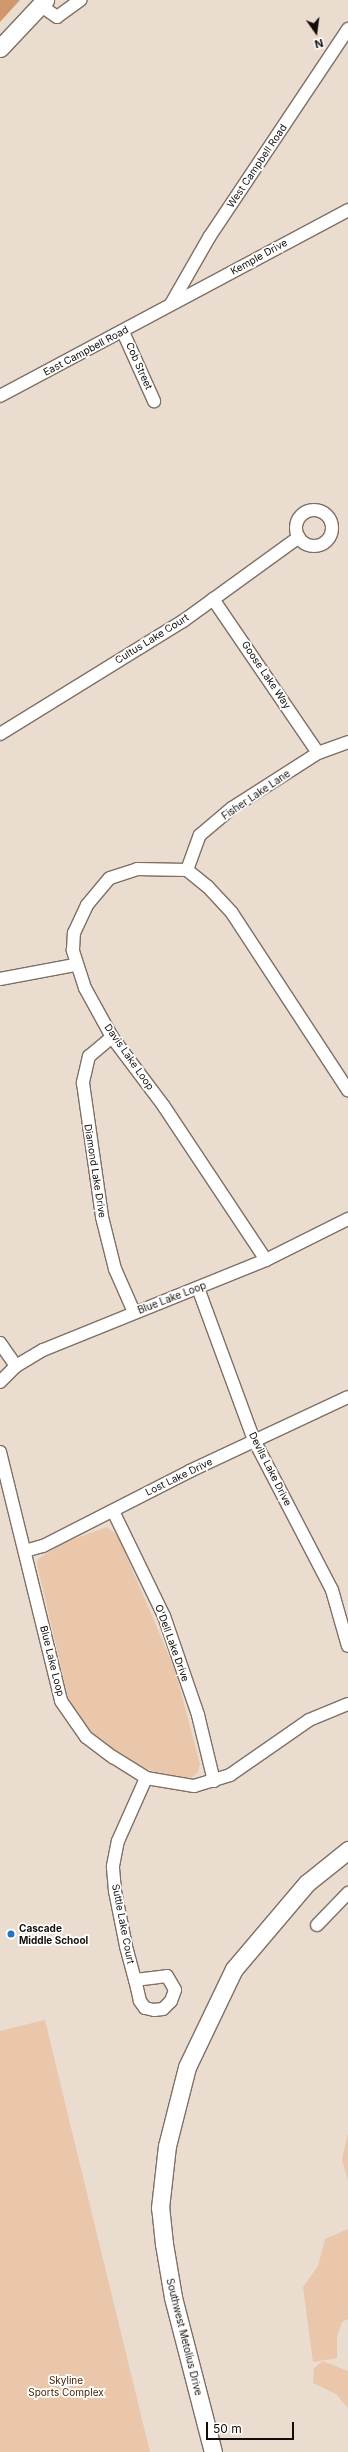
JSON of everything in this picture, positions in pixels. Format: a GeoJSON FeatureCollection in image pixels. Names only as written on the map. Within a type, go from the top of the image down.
{"type":"FeatureCollection","features":[{"type":"Feature","properties":{"kind":"street"},"geometry":{"type":"LineString","coordinates":[[0,48],[42,2],[57,17],[80,0]]}},
{"type":"Feature","properties":{"kind":"street","name":"West Campbell Road"},"geometry":{"type":"LineString","coordinates":[[171,305],[210,236],[348,29]]}},
{"type":"Feature","properties":{"kind":"street","name":"Kemple Drive"},"geometry":{"type":"LineString","coordinates":[[171,305],[348,210]]}},
{"type":"Feature","properties":{"kind":"street","name":"East Campbell Road"},"geometry":{"type":"LineString","coordinates":[[0,396],[123,332],[171,305]]}},
{"type":"Feature","properties":{"kind":"street","name":"Cob Street"},"geometry":{"type":"LineString","coordinates":[[123,332],[154,401]]}},
{"type":"Feature","properties":{"kind":"street","name":"Cultus Lake Court"},"geometry":{"type":"LineString","coordinates":[[0,734],[213,599],[299,537]]}},
{"type":"Feature","properties":{"kind":"street","name":"Goose Lake Way"},"geometry":{"type":"LineString","coordinates":[[213,599],[318,753]]}},
{"type":"Feature","properties":{"kind":"street","name":"Fisher Lake Lane"},"geometry":{"type":"LineString","coordinates":[[187,870],[200,835],[232,808],[318,753],[348,742]]}},
{"type":"Feature","properties":{"kind":"street","name":"Davis Lake Loop"},"geometry":{"type":"LineString","coordinates":[[187,870],[137,869],[110,878],[87,905],[74,933],[76,965],[112,1037],[167,1112],[266,1260]]}},
{"type":"Feature","properties":{"kind":"street"},"geometry":{"type":"LineString","coordinates":[[187,870],[208,887],[232,913],[346,1083]]}},
{"type":"Feature","properties":{"kind":"street"},"geometry":{"type":"LineString","coordinates":[[0,979],[76,965]]}},
{"type":"Feature","properties":{"kind":"street","name":"Diamond Lake Drive"},"geometry":{"type":"LineString","coordinates":[[112,1037],[89,1056],[83,1083],[102,1217],[115,1269],[134,1312]]}},
{"type":"Feature","properties":{"kind":"street","name":"Blue Lake Loop"},"geometry":{"type":"LineString","coordinates":[[0,1382],[16,1366],[43,1350],[266,1260],[348,1219]]}},
{"type":"Feature","properties":{"kind":"street","name":"Devils Lake Drive"},"geometry":{"type":"LineString","coordinates":[[198,1288],[254,1440],[332,1590],[348,1646]]}},
{"type":"Feature","properties":{"kind":"street"},"geometry":{"type":"LineString","coordinates":[[0,1343],[16,1366]]}},
{"type":"Feature","properties":{"kind":"street","name":"Lost Lake Drive"},"geometry":{"type":"LineString","coordinates":[[25,1550],[43,1546],[254,1440],[335,1405],[348,1397]]}},
{"type":"Feature","properties":{"kind":"street","name":"Lost Lake Drive"},"geometry":{"type":"LineString","coordinates":[[335,1405],[348,1403]]}},
{"type":"Feature","properties":{"kind":"street","name":"Blue Lake Loop"},"geometry":{"type":"LineString","coordinates":[[0,1452],[3,1478],[25,1550],[61,1701],[68,1714],[86,1737],[146,1778],[173,1785],[194,1786],[214,1781],[239,1770],[309,1720],[348,1704]]}},
{"type":"Feature","properties":{"kind":"street","name":"O'Dell Lake Drive"},"geometry":{"type":"LineString","coordinates":[[113,1511],[164,1616],[198,1715],[214,1781]]}},
{"type":"Feature","properties":{"kind":"street","name":"Suttle Lake Court"},"geometry":{"type":"LineString","coordinates":[[135,1980],[113,1866],[128,1812],[146,1778]]}},
{"type":"Feature","properties":{"kind":"street","name":"Southwest Metolius Drive"},"geometry":{"type":"LineString","coordinates":[[213,2452],[173,2297],[164,2244],[160,2208],[166,2146],[187,2067],[234,1969],[307,1884],[348,1850]]}},
{"type":"Feature","properties":{"kind":"street"},"geometry":{"type":"LineString","coordinates":[[317,1925],[348,1892]]}},
{"type":"Feature","properties":{"kind":"green space"},"geometry":{"type":"Polygon","coordinates":[[[107,1527],[118,1536],[175,1670],[200,1764],[198,1772],[191,1778],[174,1780],[131,1762],[90,1734],[70,1705],[37,1564],[38,1559],[63,1543],[107,1527]]]}},
{"type":"Feature","properties":{"kind":"green space","name":"Skyline Sports Complex"},"geometry":{"type":"Polygon","coordinates":[[[45,2020],[150,2452],[0,2452],[0,2031],[45,2020]]]}},
{"type":"Feature","properties":{"kind":"green space"},"geometry":{"type":"Polygon","coordinates":[[[348,2133],[348,2180],[342,2160],[348,2133]]]}},
{"type":"Feature","properties":{"kind":"green space"},"geometry":{"type":"Polygon","coordinates":[[[348,2229],[348,2319],[342,2322],[337,2336],[337,2358],[313,2362],[303,2287],[318,2266],[325,2239],[348,2229]]]}},
{"type":"Feature","properties":{"kind":"green space"},"geometry":{"type":"Polygon","coordinates":[[[323,2361],[348,2371],[348,2408],[336,2394],[313,2383],[314,2368],[323,2361]]]}},
{"type":"Feature","properties":{"kind":"shaded area"},"geometry":{"type":"Polygon","coordinates":[[[0,0],[20,0],[0,22],[0,0]]]}},
{"type":"Feature","properties":{"kind":"place","name":"Cascade Middle School"},"geometry":{"type":"Point","coordinates":[11,1934]}}]}
